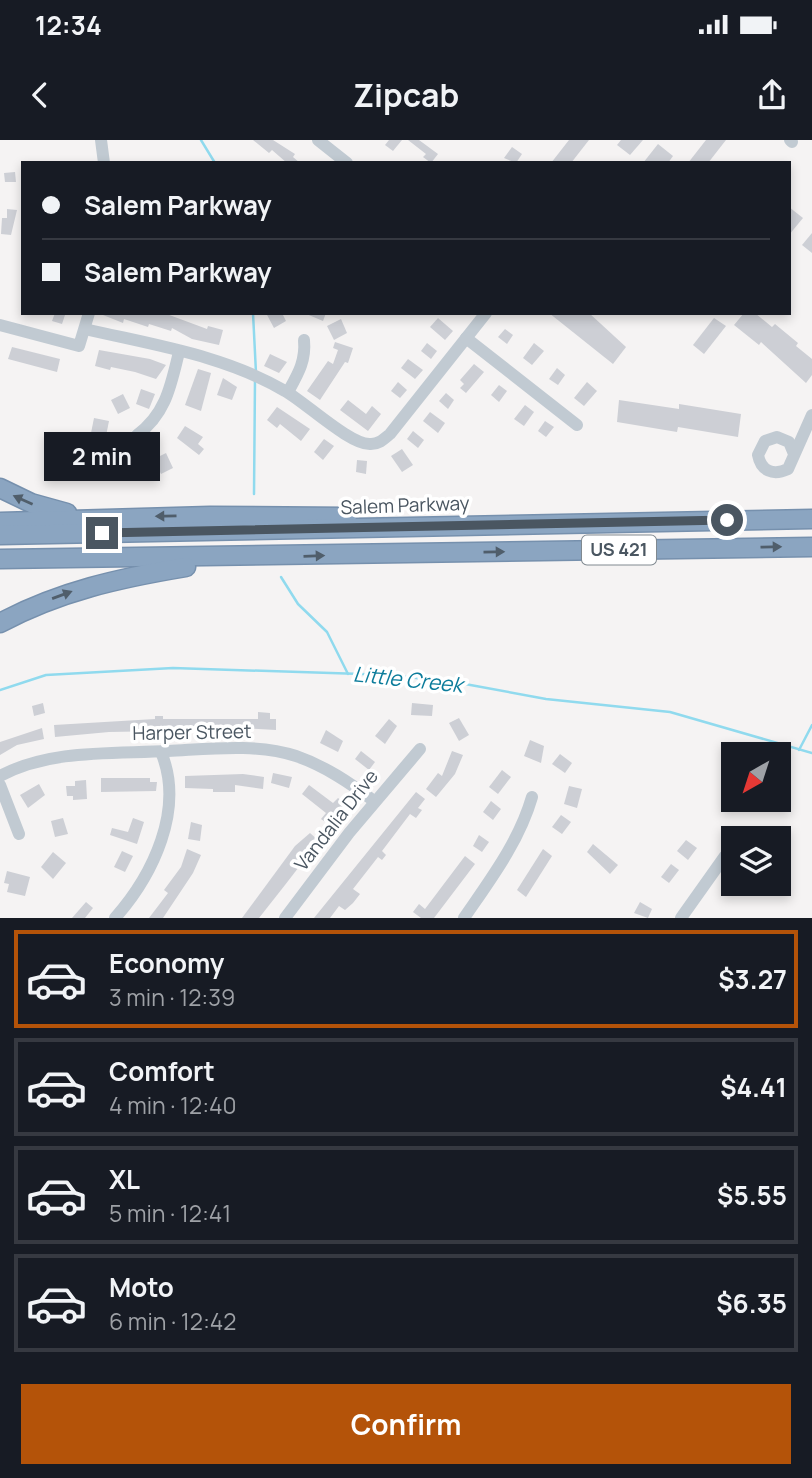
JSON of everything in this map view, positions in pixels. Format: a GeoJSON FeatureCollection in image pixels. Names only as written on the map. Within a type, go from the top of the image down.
{"type":"FeatureCollection","features":[{"type":"Feature","properties":{"kind":"highway"},"geometry":{"type":"LineString","coordinates":[[0,488],[43,508],[94,517]]}},
{"type":"Feature","properties":{"kind":"highway"},"geometry":{"type":"LineString","coordinates":[[0,522],[94,517],[280,515],[440,519],[469,524]]}},
{"type":"Feature","properties":{"kind":"highway","name":"Salem Parkway"},"geometry":{"type":"LineString","coordinates":[[0,535],[812,519]]}},
{"type":"Feature","properties":{"kind":"highway","name":"US 421"},"geometry":{"type":"LineString","coordinates":[[0,559],[220,558],[812,547]]}},
{"type":"Feature","properties":{"kind":"highway"},"geometry":{"type":"LineString","coordinates":[[0,623],[42,603],[96,583],[220,558]]}},
{"type":"Feature","properties":{"kind":"street"},"geometry":{"type":"LineString","coordinates":[[101,140],[104,161]]}},
{"type":"Feature","properties":{"kind":"street"},"geometry":{"type":"LineString","coordinates":[[317,140],[344,161]]}},
{"type":"Feature","properties":{"kind":"street"},"geometry":{"type":"LineString","coordinates":[[0,325],[79,346],[88,315]]}},
{"type":"Feature","properties":{"kind":"street"},"geometry":{"type":"LineString","coordinates":[[85,329],[244,370],[288,393],[354,439],[370,444],[381,442],[484,315]]}},
{"type":"Feature","properties":{"kind":"street"},"geometry":{"type":"LineString","coordinates":[[466,338],[577,425]]}},
{"type":"Feature","properties":{"kind":"street"},"geometry":{"type":"LineString","coordinates":[[288,393],[306,356],[304,340]]}},
{"type":"Feature","properties":{"kind":"street"},"geometry":{"type":"LineString","coordinates":[[137,435],[153,424],[164,405],[179,352]]}},
{"type":"Feature","properties":{"kind":"street"},"geometry":{"type":"LineString","coordinates":[[812,415],[793,462],[780,472],[765,469],[758,455],[760,447],[768,438],[777,437],[799,428],[812,415]]}},
{"type":"Feature","properties":{"kind":"street"},"geometry":{"type":"LineString","coordinates":[[777,437],[789,442],[794,454]]}},
{"type":"Feature","properties":{"kind":"street","name":"Harper Street"},"geometry":{"type":"LineString","coordinates":[[0,776],[36,763],[68,756],[229,748],[293,755],[326,768],[374,802]]}},
{"type":"Feature","properties":{"kind":"street","name":"Vandalia Drive"},"geometry":{"type":"LineString","coordinates":[[285,918],[374,802],[420,749]]}},
{"type":"Feature","properties":{"kind":"street"},"geometry":{"type":"LineString","coordinates":[[116,918],[139,891],[158,853],[168,797],[169,771],[161,752]]}},
{"type":"Feature","properties":{"kind":"street"},"geometry":{"type":"LineString","coordinates":[[0,785],[19,834]]}},
{"type":"Feature","properties":{"kind":"street"},"geometry":{"type":"LineString","coordinates":[[464,918],[506,856],[526,816],[532,797]]}},
{"type":"Feature","properties":{"kind":"street"},"geometry":{"type":"LineString","coordinates":[[681,918],[721,862]]}},
{"type":"Feature","properties":{"kind":"building"},"geometry":{"type":"Polygon","coordinates":[[[253,140],[273,140],[295,154],[293,157],[298,161],[285,161],[272,150],[269,153],[253,140]]]}},
{"type":"Feature","properties":{"kind":"building"},"geometry":{"type":"Polygon","coordinates":[[[389,140],[402,140],[393,151],[385,145],[389,140]]]}},
{"type":"Feature","properties":{"kind":"building"},"geometry":{"type":"Polygon","coordinates":[[[408,140],[419,140],[438,154],[433,161],[428,161],[423,157],[426,154],[408,140]]]}},
{"type":"Feature","properties":{"kind":"building"},"geometry":{"type":"Polygon","coordinates":[[[569,140],[589,140],[573,161],[553,161],[569,140]]]}},
{"type":"Feature","properties":{"kind":"building"},"geometry":{"type":"Polygon","coordinates":[[[621,140],[643,140],[630,155],[617,145],[621,140]]]}},
{"type":"Feature","properties":{"kind":"building"},"geometry":{"type":"Polygon","coordinates":[[[706,140],[726,140],[710,161],[690,161],[706,140]]]}},
{"type":"Feature","properties":{"kind":"building"},"geometry":{"type":"Polygon","coordinates":[[[658,144],[673,156],[669,161],[645,161],[658,144]]]}},
{"type":"Feature","properties":{"kind":"building"},"geometry":{"type":"Polygon","coordinates":[[[512,147],[522,154],[517,161],[504,158],[512,147]]]}},
{"type":"Feature","properties":{"kind":"building"},"geometry":{"type":"Polygon","coordinates":[[[15,172],[16,182],[5,182],[4,173],[15,172]]]}},
{"type":"Feature","properties":{"kind":"building"},"geometry":{"type":"Polygon","coordinates":[[[7,209],[17,210],[11,235],[1,234],[2,218],[7,218],[7,209]]]}},
{"type":"Feature","properties":{"kind":"building"},"geometry":{"type":"Polygon","coordinates":[[[791,209],[803,218],[791,233],[791,209]]]}},
{"type":"Feature","properties":{"kind":"building"},"geometry":{"type":"Polygon","coordinates":[[[812,233],[812,253],[802,245],[812,233]]]}},
{"type":"Feature","properties":{"kind":"building"},"geometry":{"type":"Polygon","coordinates":[[[54,315],[65,315],[62,324],[52,321],[54,315]]]}},
{"type":"Feature","properties":{"kind":"building"},"geometry":{"type":"Polygon","coordinates":[[[103,315],[169,315],[207,329],[208,326],[223,330],[219,345],[192,339],[172,328],[171,331],[149,324],[148,327],[124,319],[123,323],[103,315]]]}},
{"type":"Feature","properties":{"kind":"building"},"geometry":{"type":"Polygon","coordinates":[[[267,315],[283,315],[286,321],[274,328],[267,315]]]}},
{"type":"Feature","properties":{"kind":"building"},"geometry":{"type":"Polygon","coordinates":[[[309,315],[325,315],[323,321],[309,315]]]}},
{"type":"Feature","properties":{"kind":"building"},"geometry":{"type":"Polygon","coordinates":[[[552,315],[591,315],[626,347],[613,364],[552,315]]]}},
{"type":"Feature","properties":{"kind":"building"},"geometry":{"type":"Polygon","coordinates":[[[742,315],[757,315],[772,327],[775,324],[812,359],[812,375],[806,383],[761,342],[759,345],[734,325],[742,315]]]}},
{"type":"Feature","properties":{"kind":"building"},"geometry":{"type":"Polygon","coordinates":[[[438,318],[453,331],[445,340],[430,327],[438,318]]]}},
{"type":"Feature","properties":{"kind":"building"},"geometry":{"type":"Polygon","coordinates":[[[714,318],[726,326],[704,354],[693,345],[714,318]]]}},
{"type":"Feature","properties":{"kind":"building"},"geometry":{"type":"Polygon","coordinates":[[[341,319],[347,333],[334,340],[327,326],[341,319]]]}},
{"type":"Feature","properties":{"kind":"building"},"geometry":{"type":"Polygon","coordinates":[[[505,329],[513,335],[507,344],[498,337],[505,329]]]}},
{"type":"Feature","properties":{"kind":"building"},"geometry":{"type":"Polygon","coordinates":[[[335,342],[353,348],[348,363],[345,362],[320,400],[307,391],[328,361],[333,364],[338,350],[333,348],[335,342]]]}},
{"type":"Feature","properties":{"kind":"building"},"geometry":{"type":"Polygon","coordinates":[[[427,343],[437,351],[431,359],[421,351],[427,343]]]}},
{"type":"Feature","properties":{"kind":"building"},"geometry":{"type":"Polygon","coordinates":[[[534,343],[544,351],[532,365],[523,358],[534,343]]]}},
{"type":"Feature","properties":{"kind":"building"},"geometry":{"type":"Polygon","coordinates":[[[12,347],[60,359],[57,372],[8,359],[12,347]]]}},
{"type":"Feature","properties":{"kind":"building"},"geometry":{"type":"Polygon","coordinates":[[[99,350],[150,359],[166,365],[156,379],[111,367],[110,370],[95,366],[99,350]]]}},
{"type":"Feature","properties":{"kind":"building"},"geometry":{"type":"Polygon","coordinates":[[[270,354],[287,362],[279,373],[264,366],[270,354]]]}},
{"type":"Feature","properties":{"kind":"building"},"geometry":{"type":"Polygon","coordinates":[[[408,359],[423,370],[415,379],[401,368],[408,359]]]}},
{"type":"Feature","properties":{"kind":"building"},"geometry":{"type":"Polygon","coordinates":[[[474,364],[484,372],[466,393],[460,388],[464,384],[460,380],[474,364]]]}},
{"type":"Feature","properties":{"kind":"building"},"geometry":{"type":"Polygon","coordinates":[[[557,368],[565,375],[558,385],[549,379],[557,368]]]}},
{"type":"Feature","properties":{"kind":"building"},"geometry":{"type":"Polygon","coordinates":[[[198,369],[211,373],[201,411],[185,405],[198,369]]]}},
{"type":"Feature","properties":{"kind":"building"},"geometry":{"type":"Polygon","coordinates":[[[223,378],[237,387],[232,400],[217,395],[223,378]]]}},
{"type":"Feature","properties":{"kind":"building"},"geometry":{"type":"Polygon","coordinates":[[[398,382],[407,390],[400,398],[391,391],[398,382]]]}},
{"type":"Feature","properties":{"kind":"building"},"geometry":{"type":"Polygon","coordinates":[[[587,382],[597,391],[584,406],[574,398],[587,382]]]}},
{"type":"Feature","properties":{"kind":"building"},"geometry":{"type":"Polygon","coordinates":[[[499,385],[507,391],[499,402],[491,395],[499,385]]]}},
{"type":"Feature","properties":{"kind":"building"},"geometry":{"type":"Polygon","coordinates":[[[141,389],[155,394],[149,409],[136,404],[141,389]]]}},
{"type":"Feature","properties":{"kind":"building"},"geometry":{"type":"Polygon","coordinates":[[[446,393],[454,400],[448,409],[439,401],[446,393]]]}},
{"type":"Feature","properties":{"kind":"building"},"geometry":{"type":"Polygon","coordinates":[[[123,394],[130,408],[118,414],[111,400],[123,394]]]}},
{"type":"Feature","properties":{"kind":"building"},"geometry":{"type":"Polygon","coordinates":[[[348,400],[366,414],[372,406],[381,414],[368,431],[340,410],[348,400]]]}},
{"type":"Feature","properties":{"kind":"building"},"geometry":{"type":"Polygon","coordinates":[[[619,400],[679,409],[679,404],[741,414],[738,437],[678,427],[677,432],[617,422],[619,400]]]}},
{"type":"Feature","properties":{"kind":"building"},"geometry":{"type":"Polygon","coordinates":[[[525,405],[534,412],[524,426],[514,419],[525,405]]]}},
{"type":"Feature","properties":{"kind":"building"},"geometry":{"type":"Polygon","coordinates":[[[277,407],[310,429],[301,441],[280,424],[277,428],[267,420],[277,407]]]}},
{"type":"Feature","properties":{"kind":"building"},"geometry":{"type":"Polygon","coordinates":[[[430,412],[445,423],[438,433],[423,421],[430,412]]]}},
{"type":"Feature","properties":{"kind":"building"},"geometry":{"type":"Polygon","coordinates":[[[94,418],[109,421],[106,436],[91,433],[94,418]]]}},
{"type":"Feature","properties":{"kind":"building"},"geometry":{"type":"Polygon","coordinates":[[[545,421],[554,427],[546,437],[538,431],[545,421]]]}},
{"type":"Feature","properties":{"kind":"building"},"geometry":{"type":"Polygon","coordinates":[[[185,426],[203,437],[198,444],[204,449],[199,455],[177,438],[185,426]]]}},
{"type":"Feature","properties":{"kind":"building"},"geometry":{"type":"Polygon","coordinates":[[[413,431],[424,440],[418,448],[407,439],[413,431]]]}},
{"type":"Feature","properties":{"kind":"building"},"geometry":{"type":"Polygon","coordinates":[[[108,438],[118,451],[105,461],[95,448],[108,438]]]}},
{"type":"Feature","properties":{"kind":"building"},"geometry":{"type":"Polygon","coordinates":[[[324,439],[334,446],[323,460],[314,452],[324,439]]]}},
{"type":"Feature","properties":{"kind":"building"},"geometry":{"type":"Polygon","coordinates":[[[402,449],[413,465],[402,472],[391,456],[402,449]]]}},
{"type":"Feature","properties":{"kind":"building"},"geometry":{"type":"Polygon","coordinates":[[[166,453],[173,468],[161,474],[150,461],[166,453]]]}},
{"type":"Feature","properties":{"kind":"building"},"geometry":{"type":"Polygon","coordinates":[[[126,454],[138,459],[132,471],[121,467],[126,454]]]}},
{"type":"Feature","properties":{"kind":"building"},"geometry":{"type":"Polygon","coordinates":[[[357,460],[367,461],[366,474],[356,472],[357,460]]]}},
{"type":"Feature","properties":{"kind":"building"},"geometry":{"type":"Polygon","coordinates":[[[43,703],[45,713],[34,716],[32,706],[43,703]]]}},
{"type":"Feature","properties":{"kind":"building"},"geometry":{"type":"Polygon","coordinates":[[[412,703],[433,705],[432,716],[411,715],[412,703]]]}},
{"type":"Feature","properties":{"kind":"building"},"geometry":{"type":"Polygon","coordinates":[[[258,712],[270,713],[270,719],[276,719],[276,730],[220,727],[220,730],[109,732],[55,737],[54,725],[155,719],[155,716],[163,716],[163,719],[258,719],[258,712]]]}},
{"type":"Feature","properties":{"kind":"building"},"geometry":{"type":"Polygon","coordinates":[[[459,718],[469,735],[459,741],[449,723],[459,718]]]}},
{"type":"Feature","properties":{"kind":"building"},"geometry":{"type":"Polygon","coordinates":[[[389,719],[397,726],[385,744],[375,736],[389,719]]]}},
{"type":"Feature","properties":{"kind":"building"},"geometry":{"type":"Polygon","coordinates":[[[42,728],[44,739],[17,745],[0,755],[0,742],[42,728]]]}},
{"type":"Feature","properties":{"kind":"building"},"geometry":{"type":"Polygon","coordinates":[[[326,730],[343,741],[338,752],[320,743],[326,730]]]}},
{"type":"Feature","properties":{"kind":"building"},"geometry":{"type":"Polygon","coordinates":[[[530,740],[544,746],[541,763],[524,756],[530,740]]]}},
{"type":"Feature","properties":{"kind":"building"},"geometry":{"type":"Polygon","coordinates":[[[361,751],[375,762],[369,770],[355,759],[361,751]]]}},
{"type":"Feature","properties":{"kind":"building"},"geometry":{"type":"Polygon","coordinates":[[[452,751],[463,755],[455,774],[436,797],[426,789],[438,773],[442,776],[452,751]]]}},
{"type":"Feature","properties":{"kind":"building"},"geometry":{"type":"Polygon","coordinates":[[[560,754],[572,763],[565,773],[552,764],[560,754]]]}},
{"type":"Feature","properties":{"kind":"building"},"geometry":{"type":"Polygon","coordinates":[[[502,770],[511,777],[498,794],[489,787],[502,770]]]}},
{"type":"Feature","properties":{"kind":"building"},"geometry":{"type":"Polygon","coordinates":[[[273,773],[292,777],[289,788],[271,783],[273,773]]]}},
{"type":"Feature","properties":{"kind":"building"},"geometry":{"type":"Polygon","coordinates":[[[243,774],[264,777],[263,789],[235,785],[235,792],[213,792],[213,789],[185,788],[185,776],[243,774]]]}},
{"type":"Feature","properties":{"kind":"building"},"geometry":{"type":"Polygon","coordinates":[[[101,778],[150,778],[150,782],[157,782],[156,791],[101,792],[101,778]]]}},
{"type":"Feature","properties":{"kind":"building"},"geometry":{"type":"Polygon","coordinates":[[[86,780],[87,799],[73,800],[73,796],[67,796],[66,786],[75,786],[75,781],[86,780]]]}},
{"type":"Feature","properties":{"kind":"building"},"geometry":{"type":"Polygon","coordinates":[[[39,784],[45,795],[28,808],[20,795],[39,784]]]}},
{"type":"Feature","properties":{"kind":"building"},"geometry":{"type":"Polygon","coordinates":[[[309,785],[333,803],[338,798],[347,805],[331,826],[321,819],[326,813],[302,794],[309,785]]]}},
{"type":"Feature","properties":{"kind":"building"},"geometry":{"type":"Polygon","coordinates":[[[569,786],[582,789],[577,808],[564,804],[569,786]]]}},
{"type":"Feature","properties":{"kind":"building"},"geometry":{"type":"Polygon","coordinates":[[[416,792],[425,799],[418,808],[422,810],[416,818],[410,814],[382,851],[386,855],[382,860],[378,857],[353,889],[360,894],[353,903],[345,910],[339,906],[330,918],[314,918],[416,792]]]}},
{"type":"Feature","properties":{"kind":"building"},"geometry":{"type":"Polygon","coordinates":[[[491,801],[501,809],[493,820],[483,812],[491,801]]]}},
{"type":"Feature","properties":{"kind":"building"},"geometry":{"type":"Polygon","coordinates":[[[561,815],[571,822],[562,834],[552,827],[561,815]]]}},
{"type":"Feature","properties":{"kind":"building"},"geometry":{"type":"Polygon","coordinates":[[[63,818],[68,834],[55,837],[51,821],[63,818]]]}},
{"type":"Feature","properties":{"kind":"building"},"geometry":{"type":"Polygon","coordinates":[[[133,818],[144,822],[137,844],[110,835],[112,828],[128,832],[133,818]]]}},
{"type":"Feature","properties":{"kind":"building"},"geometry":{"type":"Polygon","coordinates":[[[191,822],[202,825],[200,841],[188,839],[191,822]]]}},
{"type":"Feature","properties":{"kind":"building"},"geometry":{"type":"Polygon","coordinates":[[[310,833],[319,841],[259,918],[242,918],[295,846],[310,833]]]}},
{"type":"Feature","properties":{"kind":"building"},"geometry":{"type":"Polygon","coordinates":[[[479,835],[489,842],[482,852],[473,846],[479,835]]]}},
{"type":"Feature","properties":{"kind":"building"},"geometry":{"type":"Polygon","coordinates":[[[686,840],[697,848],[688,860],[677,851],[686,840]]]}},
{"type":"Feature","properties":{"kind":"building"},"geometry":{"type":"Polygon","coordinates":[[[593,844],[618,865],[610,874],[587,852],[593,844]]]}},
{"type":"Feature","properties":{"kind":"building"},"geometry":{"type":"Polygon","coordinates":[[[187,849],[201,855],[193,873],[163,918],[149,918],[168,893],[164,890],[181,867],[187,849]]]}},
{"type":"Feature","properties":{"kind":"building"},"geometry":{"type":"Polygon","coordinates":[[[543,849],[552,856],[526,897],[517,890],[543,849]]]}},
{"type":"Feature","properties":{"kind":"building"},"geometry":{"type":"Polygon","coordinates":[[[122,851],[133,856],[125,872],[114,867],[122,851]]]}},
{"type":"Feature","properties":{"kind":"building"},"geometry":{"type":"Polygon","coordinates":[[[53,852],[66,863],[53,879],[41,867],[53,852]]]}},
{"type":"Feature","properties":{"kind":"building"},"geometry":{"type":"Polygon","coordinates":[[[465,856],[475,864],[434,918],[421,918],[413,912],[419,904],[425,909],[465,856]]]}},
{"type":"Feature","properties":{"kind":"building"},"geometry":{"type":"Polygon","coordinates":[[[671,864],[679,870],[669,883],[661,877],[671,864]]]}},
{"type":"Feature","properties":{"kind":"building"},"geometry":{"type":"Polygon","coordinates":[[[7,871],[30,877],[25,896],[7,892],[9,884],[4,883],[7,871]]]}},
{"type":"Feature","properties":{"kind":"building"},"geometry":{"type":"Polygon","coordinates":[[[86,902],[93,908],[85,918],[72,918],[86,902]]]}},
{"type":"Feature","properties":{"kind":"building"},"geometry":{"type":"Polygon","coordinates":[[[640,902],[652,909],[648,918],[634,913],[640,902]]]}},
{"type":"Feature","properties":{"kind":"waterway"},"geometry":{"type":"LineString","coordinates":[[201,140],[214,161]]}},
{"type":"Feature","properties":{"kind":"waterway"},"geometry":{"type":"LineString","coordinates":[[253,315],[256,373]]}},
{"type":"Feature","properties":{"kind":"waterway"},"geometry":{"type":"LineString","coordinates":[[254,494],[255,379]]}},
{"type":"Feature","properties":{"kind":"waterway"},"geometry":{"type":"LineString","coordinates":[[281,577],[298,604],[327,632],[348,674]]}},
{"type":"Feature","properties":{"kind":"waterway","name":"Little Creek"},"geometry":{"type":"LineString","coordinates":[[0,690],[46,675],[173,668],[392,675],[465,684],[546,699],[670,712],[812,753]]}},
{"type":"Feature","properties":{"kind":"waterway"},"geometry":{"type":"LineString","coordinates":[[799,750],[812,725]]}},
{"type":"Feature","properties":{"kind":"route"},"geometry":{"type":"LineString","coordinates":[[102,533],[727,520]]}}]}
